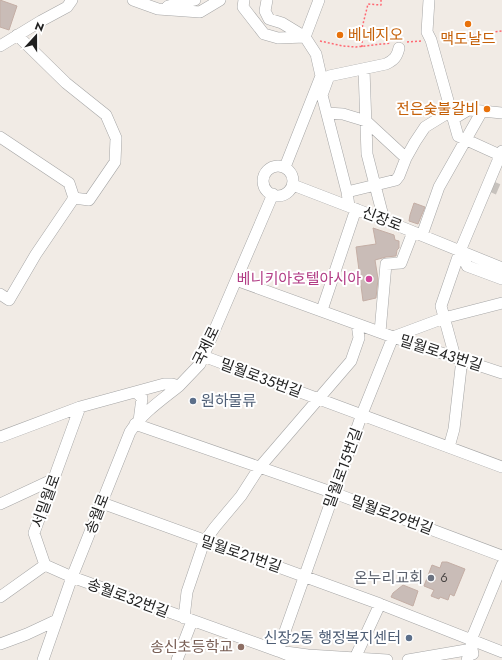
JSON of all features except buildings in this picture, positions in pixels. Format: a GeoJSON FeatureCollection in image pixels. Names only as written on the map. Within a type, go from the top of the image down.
{"type":"FeatureCollection","features":[{"type":"Feature","properties":{"kind":"street"},"geometry":{"type":"LineString","coordinates":[[0,46],[68,7],[72,0]]}},
{"type":"Feature","properties":{"kind":"street"},"geometry":{"type":"LineString","coordinates":[[133,0],[200,12],[220,0]]}},
{"type":"Feature","properties":{"kind":"street"},"geometry":{"type":"LineString","coordinates":[[160,4],[195,0]]}},
{"type":"Feature","properties":{"kind":"street"},"geometry":{"type":"LineString","coordinates":[[244,0],[243,7],[264,34],[278,38],[305,37]]}},
{"type":"Feature","properties":{"kind":"street"},"geometry":{"type":"LineString","coordinates":[[262,0],[266,6],[269,19],[282,23],[305,37],[316,54],[321,76],[284,167]]}},
{"type":"Feature","properties":{"kind":"street"},"geometry":{"type":"LineString","coordinates":[[266,6],[274,0]]}},
{"type":"Feature","properties":{"kind":"street"},"geometry":{"type":"LineString","coordinates":[[305,37],[319,0]]}},
{"type":"Feature","properties":{"kind":"street"},"geometry":{"type":"LineString","coordinates":[[429,0],[427,32],[431,40],[458,136],[502,154],[460,251],[441,306],[458,358],[454,429],[449,447]]}},
{"type":"Feature","properties":{"kind":"street"},"geometry":{"type":"LineString","coordinates":[[17,35],[66,83],[106,115],[116,138],[116,162],[102,183],[89,200],[74,198]]}},
{"type":"Feature","properties":{"kind":"street"},"geometry":{"type":"LineString","coordinates":[[322,310],[352,208],[322,95],[329,76],[386,64],[394,60],[398,54],[399,48]]}},
{"type":"Feature","properties":{"kind":"street"},"geometry":{"type":"LineString","coordinates":[[364,69],[366,154],[384,220]]}},
{"type":"Feature","properties":{"kind":"street"},"geometry":{"type":"LineString","coordinates":[[347,192],[396,180],[406,158],[425,127],[452,115],[468,110],[502,113]]}},
{"type":"Feature","properties":{"kind":"street"},"geometry":{"type":"LineString","coordinates":[[417,233],[439,187],[467,140],[482,111]]}},
{"type":"Feature","properties":{"kind":"street"},"geometry":{"type":"LineString","coordinates":[[327,113],[343,114],[366,121],[406,158]]}},
{"type":"Feature","properties":{"kind":"street"},"geometry":{"type":"LineString","coordinates":[[0,138],[69,183],[74,198]]}},
{"type":"Feature","properties":{"kind":"street"},"geometry":{"type":"LineString","coordinates":[[281,166],[291,173],[293,177],[292,185],[291,189],[285,194],[273,194],[264,186],[264,178],[270,168],[281,166]]}},
{"type":"Feature","properties":{"kind":"street","name":"신장로"},"geometry":{"type":"LineString","coordinates":[[292,185],[417,233],[502,268]]}},
{"type":"Feature","properties":{"kind":"street","name":"국제로"},"geometry":{"type":"LineString","coordinates":[[180,386],[196,369],[203,356],[273,194]]}},
{"type":"Feature","properties":{"kind":"street"},"geometry":{"type":"LineString","coordinates":[[0,294],[9,300],[36,254],[74,198]]}},
{"type":"Feature","properties":{"kind":"street","name":"밀월로43번길"},"geometry":{"type":"LineString","coordinates":[[380,332],[386,264],[401,263],[417,233]]}},
{"type":"Feature","properties":{"kind":"street"},"geometry":{"type":"LineString","coordinates":[[460,251],[473,249],[502,260]]}},
{"type":"Feature","properties":{"kind":"street"},"geometry":{"type":"LineString","coordinates":[[460,251],[467,266],[502,279]]}},
{"type":"Feature","properties":{"kind":"street","name":"밀월로43번길"},"geometry":{"type":"LineString","coordinates":[[236,280],[393,337],[502,373]]}},
{"type":"Feature","properties":{"kind":"street"},"geometry":{"type":"LineString","coordinates":[[393,337],[444,318],[502,303]]}},
{"type":"Feature","properties":{"kind":"street"},"geometry":{"type":"LineString","coordinates":[[319,399],[351,361],[359,338],[357,324]]}},
{"type":"Feature","properties":{"kind":"street","name":"밀월로15번길"},"geometry":{"type":"LineString","coordinates":[[278,651],[362,414],[393,337]]}},
{"type":"Feature","properties":{"kind":"street","name":"밀월로35번길"},"geometry":{"type":"LineString","coordinates":[[203,356],[502,467]]}},
{"type":"Feature","properties":{"kind":"street"},"geometry":{"type":"LineString","coordinates":[[0,437],[80,407],[168,384],[180,386]]}},
{"type":"Feature","properties":{"kind":"street","name":"송월로"},"geometry":{"type":"LineString","coordinates":[[43,660],[72,577],[102,504],[127,437],[137,422],[155,405],[180,386]]}},
{"type":"Feature","properties":{"kind":"street"},"geometry":{"type":"LineString","coordinates":[[136,392],[142,398],[137,422]]}},
{"type":"Feature","properties":{"kind":"street","name":"밀월로35번길"},"geometry":{"type":"LineString","coordinates":[[259,468],[319,399]]}},
{"type":"Feature","properties":{"kind":"street","name":"서밀월로"},"geometry":{"type":"LineString","coordinates":[[45,566],[34,532],[80,407]]}},
{"type":"Feature","properties":{"kind":"street","name":"밀월로29번길"},"geometry":{"type":"LineString","coordinates":[[137,422],[259,468],[334,493],[502,556]]}},
{"type":"Feature","properties":{"kind":"street"},"geometry":{"type":"LineString","coordinates":[[204,542],[241,496],[259,468]]}},
{"type":"Feature","properties":{"kind":"street"},"geometry":{"type":"LineString","coordinates":[[0,504],[54,479]]}},
{"type":"Feature","properties":{"kind":"street","name":"밀월로21번길"},"geometry":{"type":"LineString","coordinates":[[102,504],[204,542],[380,604],[472,650],[502,652]]}},
{"type":"Feature","properties":{"kind":"street","name":"송월로32번길"},"geometry":{"type":"LineString","coordinates":[[188,620],[187,592],[204,542]]}},
{"type":"Feature","properties":{"kind":"street"},"geometry":{"type":"LineString","coordinates":[[467,660],[472,650],[502,565]]}},
{"type":"Feature","properties":{"kind":"street"},"geometry":{"type":"LineString","coordinates":[[0,597],[45,566]]}},
{"type":"Feature","properties":{"kind":"street","name":"송월로32번길"},"geometry":{"type":"LineString","coordinates":[[45,566],[188,620],[278,651]]}},
{"type":"Feature","properties":{"kind":"street"},"geometry":{"type":"LineString","coordinates":[[355,658],[380,604]]}},
{"type":"Feature","properties":{"kind":"street"},"geometry":{"type":"LineString","coordinates":[[0,644],[27,634],[57,620]]}},
{"type":"Feature","properties":{"kind":"street"},"geometry":{"type":"LineString","coordinates":[[177,660],[188,620]]}},
{"type":"Feature","properties":{"kind":"street"},"geometry":{"type":"LineString","coordinates":[[408,660],[472,650]]}},
{"type":"Feature","properties":{"kind":"street"},"geometry":{"type":"LineString","coordinates":[[278,651],[308,655],[387,660]]}},
{"type":"Feature","properties":{"kind":"street"},"geometry":{"type":"LineString","coordinates":[[278,651],[301,660]]}},
{"type":"Feature","properties":{"kind":"path"},"geometry":{"type":"LineString","coordinates":[[362,47],[362,28],[368,4],[381,5],[382,0]]}},
{"type":"Feature","properties":{"kind":"tunnel"},"geometry":{"type":"LineString","coordinates":[[488,185],[502,191]]}},
{"type":"Feature","properties":{"kind":"place","name":"맥도날드"},"geometry":{"type":"Point","coordinates":[468,24]}},
{"type":"Feature","properties":{"kind":"place","name":"베네지오"},"geometry":{"type":"Point","coordinates":[340,35]}},
{"type":"Feature","properties":{"kind":"place","name":"전은숮불갈비"},"geometry":{"type":"Point","coordinates":[487,109]}},
{"type":"Feature","properties":{"kind":"place","name":"베니키아호텔아시아"},"geometry":{"type":"Point","coordinates":[369,279]}},
{"type":"Feature","properties":{"kind":"place","name":"원하물류"},"geometry":{"type":"Point","coordinates":[193,401]}},
{"type":"Feature","properties":{"kind":"place","name":"온누리교회"},"geometry":{"type":"Point","coordinates":[431,578]}},
{"type":"Feature","properties":{"kind":"place","name":"신장2동 행정복지센터"},"geometry":{"type":"Point","coordinates":[409,638]}},
{"type":"Feature","properties":{"kind":"place","name":"송신초등학교"},"geometry":{"type":"Point","coordinates":[241,647]}}]}
